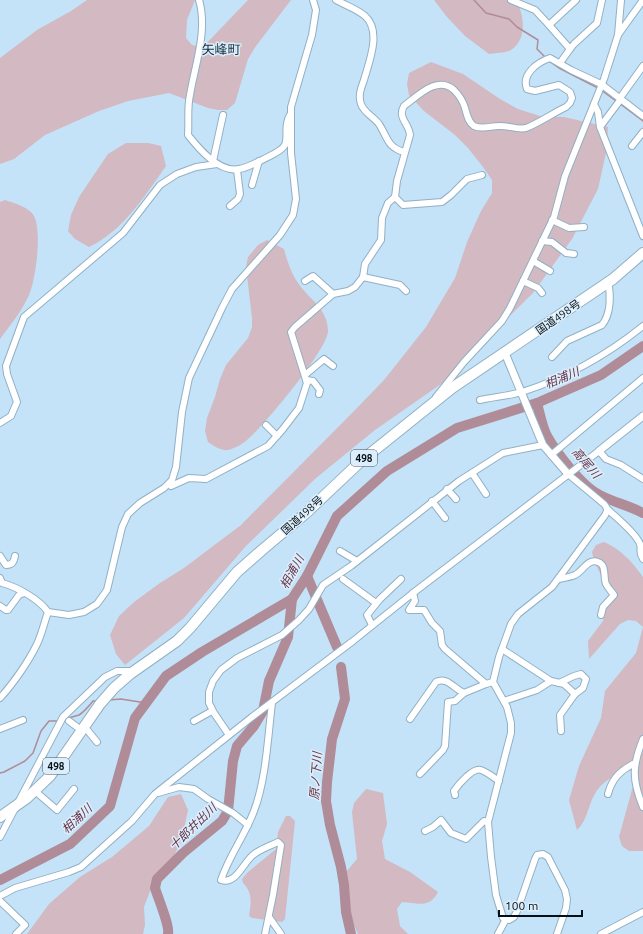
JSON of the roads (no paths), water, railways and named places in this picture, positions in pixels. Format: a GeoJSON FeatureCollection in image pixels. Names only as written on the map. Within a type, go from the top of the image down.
{"type":"FeatureCollection","features":[{"type":"Feature","properties":{"kind":"highway","name":"国道498号"},"geometry":{"type":"LineString","coordinates":[[0,817],[17,806],[50,776],[110,692],[133,672],[177,641],[190,628],[237,572],[306,513],[367,456],[452,388],[608,282],[643,253]]}},
{"type":"Feature","properties":{"kind":"street"},"geometry":{"type":"LineString","coordinates":[[199,0],[202,20],[199,54],[190,95],[188,135],[196,146],[222,168],[237,170],[281,150],[285,145],[286,122],[291,114]]}},
{"type":"Feature","properties":{"kind":"street"},"geometry":{"type":"LineString","coordinates":[[1,583],[15,587],[44,607],[48,612],[69,615],[84,612],[97,604],[107,590],[122,527],[128,514],[140,503],[164,488],[172,480],[176,467],[182,412],[189,378],[232,289],[280,235],[293,215],[296,199],[291,153],[291,107],[312,35],[316,10],[313,0]]}},
{"type":"Feature","properties":{"kind":"street"},"geometry":{"type":"LineString","coordinates":[[336,0],[366,16],[370,23],[374,38],[360,93],[361,104],[368,114],[378,123],[392,147],[396,150],[404,152]]}},
{"type":"Feature","properties":{"kind":"street"},"geometry":{"type":"LineString","coordinates":[[511,0],[535,10],[570,49]]}},
{"type":"Feature","properties":{"kind":"street"},"geometry":{"type":"LineString","coordinates":[[549,25],[576,0]]}},
{"type":"Feature","properties":{"kind":"street"},"geometry":{"type":"LineString","coordinates":[[430,405],[464,362],[502,321],[533,261],[552,220],[565,176],[611,60],[618,35],[621,0]]}},
{"type":"Feature","properties":{"kind":"street"},"geometry":{"type":"LineString","coordinates":[[560,63],[574,44],[597,23],[599,1]]}},
{"type":"Feature","properties":{"kind":"street"},"geometry":{"type":"LineString","coordinates":[[618,35],[641,2]]}},
{"type":"Feature","properties":{"kind":"street"},"geometry":{"type":"LineString","coordinates":[[171,486],[189,478],[206,479],[268,446],[299,408],[307,383],[291,332],[333,294],[348,291],[355,287],[363,277],[365,264],[381,240],[382,218],[388,203],[395,196],[397,180],[404,152],[410,136],[409,129],[401,115],[404,106],[433,85],[443,84],[459,95],[465,106],[469,122],[474,126],[480,128],[499,126],[525,128],[566,107],[572,98],[570,92],[559,85],[535,91],[527,89],[525,83],[534,66],[547,59],[560,63],[601,85],[619,100],[643,116]]}},
{"type":"Feature","properties":{"kind":"street"},"geometry":{"type":"LineString","coordinates":[[600,127],[643,66]]}},
{"type":"Feature","properties":{"kind":"street"},"geometry":{"type":"LineString","coordinates":[[594,104],[598,112],[600,127],[643,236]]}},
{"type":"Feature","properties":{"kind":"street"},"geometry":{"type":"LineString","coordinates":[[215,162],[223,115]]}},
{"type":"Feature","properties":{"kind":"street"},"geometry":{"type":"LineString","coordinates":[[632,146],[643,132]]}},
{"type":"Feature","properties":{"kind":"street"},"geometry":{"type":"LineString","coordinates":[[252,186],[259,161]]}},
{"type":"Feature","properties":{"kind":"street"},"geometry":{"type":"LineString","coordinates":[[0,423],[11,416],[17,402],[7,374],[6,366],[24,317],[123,233],[160,185],[177,174],[215,162]]}},
{"type":"Feature","properties":{"kind":"street"},"geometry":{"type":"LineString","coordinates":[[230,206],[238,199],[240,194],[237,170]]}},
{"type":"Feature","properties":{"kind":"street"},"geometry":{"type":"LineString","coordinates":[[395,196],[403,205],[442,202],[467,179],[482,175]]}},
{"type":"Feature","properties":{"kind":"street"},"geometry":{"type":"LineString","coordinates":[[552,220],[569,228],[584,228]]}},
{"type":"Feature","properties":{"kind":"street"},"geometry":{"type":"LineString","coordinates":[[542,241],[552,242],[566,253],[574,254]]}},
{"type":"Feature","properties":{"kind":"street"},"geometry":{"type":"LineString","coordinates":[[533,261],[550,271]]}},
{"type":"Feature","properties":{"kind":"street"},"geometry":{"type":"LineString","coordinates":[[305,280],[313,276],[333,294]]}},
{"type":"Feature","properties":{"kind":"street"},"geometry":{"type":"LineString","coordinates":[[363,277],[400,284],[406,291]]}},
{"type":"Feature","properties":{"kind":"street"},"geometry":{"type":"LineString","coordinates":[[523,281],[538,288],[542,293]]}},
{"type":"Feature","properties":{"kind":"street"},"geometry":{"type":"LineString","coordinates":[[552,357],[567,341],[602,325],[605,322],[608,317],[610,291],[608,282]]}},
{"type":"Feature","properties":{"kind":"street"},"geometry":{"type":"LineString","coordinates":[[480,400],[522,394],[570,373],[601,356],[643,326]]}},
{"type":"Feature","properties":{"kind":"street"},"geometry":{"type":"LineString","coordinates":[[505,353],[543,445],[630,530],[640,544],[639,552],[643,558]]}},
{"type":"Feature","properties":{"kind":"street"},"geometry":{"type":"LineString","coordinates":[[305,378],[324,359],[333,366]]}},
{"type":"Feature","properties":{"kind":"street"},"geometry":{"type":"LineString","coordinates":[[305,378],[313,382],[320,390],[319,394]]}},
{"type":"Feature","properties":{"kind":"street"},"geometry":{"type":"LineString","coordinates":[[552,453],[643,378]]}},
{"type":"Feature","properties":{"kind":"street"},"geometry":{"type":"LineString","coordinates":[[0,896],[15,888],[81,867],[132,820],[154,794],[643,416]]}},
{"type":"Feature","properties":{"kind":"street"},"geometry":{"type":"LineString","coordinates":[[266,424],[277,436]]}},
{"type":"Feature","properties":{"kind":"street"},"geometry":{"type":"LineString","coordinates":[[229,735],[212,711],[209,703],[209,692],[213,681],[221,670],[237,658],[282,635],[309,609],[323,585],[357,561],[448,489],[503,453],[543,445]]}},
{"type":"Feature","properties":{"kind":"street"},"geometry":{"type":"LineString","coordinates":[[599,451],[606,458],[621,465],[643,479]]}},
{"type":"Feature","properties":{"kind":"street"},"geometry":{"type":"LineString","coordinates":[[472,473],[486,494]]}},
{"type":"Feature","properties":{"kind":"street"},"geometry":{"type":"LineString","coordinates":[[448,489],[456,499]]}},
{"type":"Feature","properties":{"kind":"street"},"geometry":{"type":"LineString","coordinates":[[432,501],[446,518]]}},
{"type":"Feature","properties":{"kind":"street"},"geometry":{"type":"LineString","coordinates":[[420,774],[445,746],[448,702],[455,701],[464,693],[489,683],[511,624],[518,614],[552,587],[559,579],[607,513],[607,509]]}},
{"type":"Feature","properties":{"kind":"street"},"geometry":{"type":"LineString","coordinates":[[340,551],[357,561]]}},
{"type":"Feature","properties":{"kind":"street"},"geometry":{"type":"LineString","coordinates":[[0,556],[6,565],[12,564],[16,556]]}},
{"type":"Feature","properties":{"kind":"street"},"geometry":{"type":"LineString","coordinates":[[559,579],[575,575],[591,562],[596,561],[601,563],[604,568],[606,585],[614,594],[603,607],[600,615]]}},
{"type":"Feature","properties":{"kind":"street"},"geometry":{"type":"LineString","coordinates":[[343,579],[376,604]]}},
{"type":"Feature","properties":{"kind":"street"},"geometry":{"type":"LineString","coordinates":[[372,625],[367,615],[401,579]]}},
{"type":"Feature","properties":{"kind":"street"},"geometry":{"type":"LineString","coordinates":[[0,606],[8,610],[19,595],[24,593]]}},
{"type":"Feature","properties":{"kind":"street"},"geometry":{"type":"LineString","coordinates":[[413,593],[415,601],[409,610],[424,610],[432,623],[440,631],[444,649],[489,683],[507,707],[511,723],[511,733],[488,822],[490,857],[496,895],[501,914],[503,918],[509,920],[514,917],[534,859],[537,855],[543,854],[548,857],[566,890],[566,908],[557,934]]}},
{"type":"Feature","properties":{"kind":"street"},"geometry":{"type":"LineString","coordinates":[[0,698],[31,656],[38,643],[43,623],[48,612]]}},
{"type":"Feature","properties":{"kind":"street"},"geometry":{"type":"LineString","coordinates":[[502,649],[551,681],[564,684],[575,694]]}},
{"type":"Feature","properties":{"kind":"street"},"geometry":{"type":"LineString","coordinates":[[0,837],[63,717],[105,677],[117,671],[133,672]]}},
{"type":"Feature","properties":{"kind":"street"},"geometry":{"type":"LineString","coordinates":[[558,683],[581,674],[586,679],[583,688],[575,694],[560,715],[561,730]]}},
{"type":"Feature","properties":{"kind":"street"},"geometry":{"type":"LineString","coordinates":[[410,719],[436,682],[440,680],[445,680],[464,693]]}},
{"type":"Feature","properties":{"kind":"street"},"geometry":{"type":"LineString","coordinates":[[504,702],[537,690],[551,681]]}},
{"type":"Feature","properties":{"kind":"street"},"geometry":{"type":"LineString","coordinates":[[265,934],[281,845],[278,842],[254,854],[232,879],[225,881],[221,880],[225,869],[248,825],[260,794],[272,703]]}},
{"type":"Feature","properties":{"kind":"street"},"geometry":{"type":"LineString","coordinates":[[194,721],[212,711]]}},
{"type":"Feature","properties":{"kind":"street"},"geometry":{"type":"LineString","coordinates":[[440,725],[447,716]]}},
{"type":"Feature","properties":{"kind":"street"},"geometry":{"type":"LineString","coordinates":[[0,729],[23,720]]}},
{"type":"Feature","properties":{"kind":"street"},"geometry":{"type":"LineString","coordinates":[[69,722],[83,728],[97,742]]}},
{"type":"Feature","properties":{"kind":"street"},"geometry":{"type":"LineString","coordinates":[[643,739],[636,756],[634,771],[638,794],[643,807]]}},
{"type":"Feature","properties":{"kind":"street"},"geometry":{"type":"LineString","coordinates":[[608,794],[610,785],[617,774],[635,763]]}},
{"type":"Feature","properties":{"kind":"street"},"geometry":{"type":"LineString","coordinates":[[455,795],[454,791],[457,786],[474,770],[481,770],[499,780]]}},
{"type":"Feature","properties":{"kind":"street"},"geometry":{"type":"LineString","coordinates":[[154,794],[179,787],[194,789],[233,813],[248,825]]}},
{"type":"Feature","properties":{"kind":"street"},"geometry":{"type":"LineString","coordinates":[[35,791],[58,810],[74,789]]}},
{"type":"Feature","properties":{"kind":"street"},"geometry":{"type":"LineString","coordinates":[[425,831],[441,820],[451,833],[466,839],[484,821],[488,822]]}},
{"type":"Feature","properties":{"kind":"street"},"geometry":{"type":"LineString","coordinates":[[0,901],[25,925],[16,934]]}},
{"type":"Feature","properties":{"kind":"street"},"geometry":{"type":"LineString","coordinates":[[601,934],[643,912]]}},
{"type":"Feature","properties":{"kind":"street"},"geometry":{"type":"LineString","coordinates":[[269,917],[281,934]]}},
{"type":"Feature","properties":{"kind":"street"},"geometry":{"type":"LineString","coordinates":[[498,934],[506,919]]}},
{"type":"Feature","properties":{"kind":"waterway"},"geometry":{"type":"LineString","coordinates":[[474,0],[486,13],[509,19],[517,27],[538,40],[537,49],[545,57]]}},
{"type":"Feature","properties":{"kind":"waterway"},"geometry":{"type":"LineString","coordinates":[[549,61],[559,68],[598,88]]}},
{"type":"Feature","properties":{"kind":"waterway"},"geometry":{"type":"LineString","coordinates":[[601,90],[616,101]]}},
{"type":"Feature","properties":{"kind":"waterway"},"geometry":{"type":"LineString","coordinates":[[619,103],[643,121]]}},
{"type":"Feature","properties":{"kind":"waterway","name":"相浦川"},"geometry":{"type":"LineString","coordinates":[[0,880],[70,844],[110,806],[135,718],[166,676],[202,652],[292,599],[307,576],[337,516],[387,471],[457,428],[537,403],[601,375],[643,346]]}},
{"type":"Feature","properties":{"kind":"waterway","name":"高尾川"},"geometry":{"type":"LineString","coordinates":[[537,403],[542,424],[547,436],[556,451],[577,476],[591,490],[598,494],[643,513]]}},
{"type":"Feature","properties":{"kind":"waterway","name":"原ノ下川"},"geometry":{"type":"LineString","coordinates":[[307,576],[337,647]]}},
{"type":"Feature","properties":{"kind":"waterway","name":"十郎井出川"},"geometry":{"type":"LineString","coordinates":[[168,934],[166,919],[155,888],[157,879],[183,853],[222,821],[228,811],[233,761],[237,746],[254,726],[263,711],[269,681],[288,637],[292,599]]}},
{"type":"Feature","properties":{"kind":"waterway","name":"原ノ下川"},"geometry":{"type":"LineString","coordinates":[[341,667],[345,699],[332,739],[326,801],[330,825],[341,867],[346,912],[351,934]]}},
{"type":"Feature","properties":{"kind":"waterway"},"geometry":{"type":"LineString","coordinates":[[109,700],[121,699],[146,703]]}},
{"type":"Feature","properties":{"kind":"waterway"},"geometry":{"type":"LineString","coordinates":[[63,720],[79,715],[85,711],[93,701],[97,701]]}},
{"type":"Feature","properties":{"kind":"waterway"},"geometry":{"type":"LineString","coordinates":[[0,773],[25,761],[33,753],[41,731],[49,721],[60,721]]}},
{"type":"Feature","properties":{"kind":"district","name":"矢峰町"},"geometry":{"type":"Point","coordinates":[221,49]}}]}
